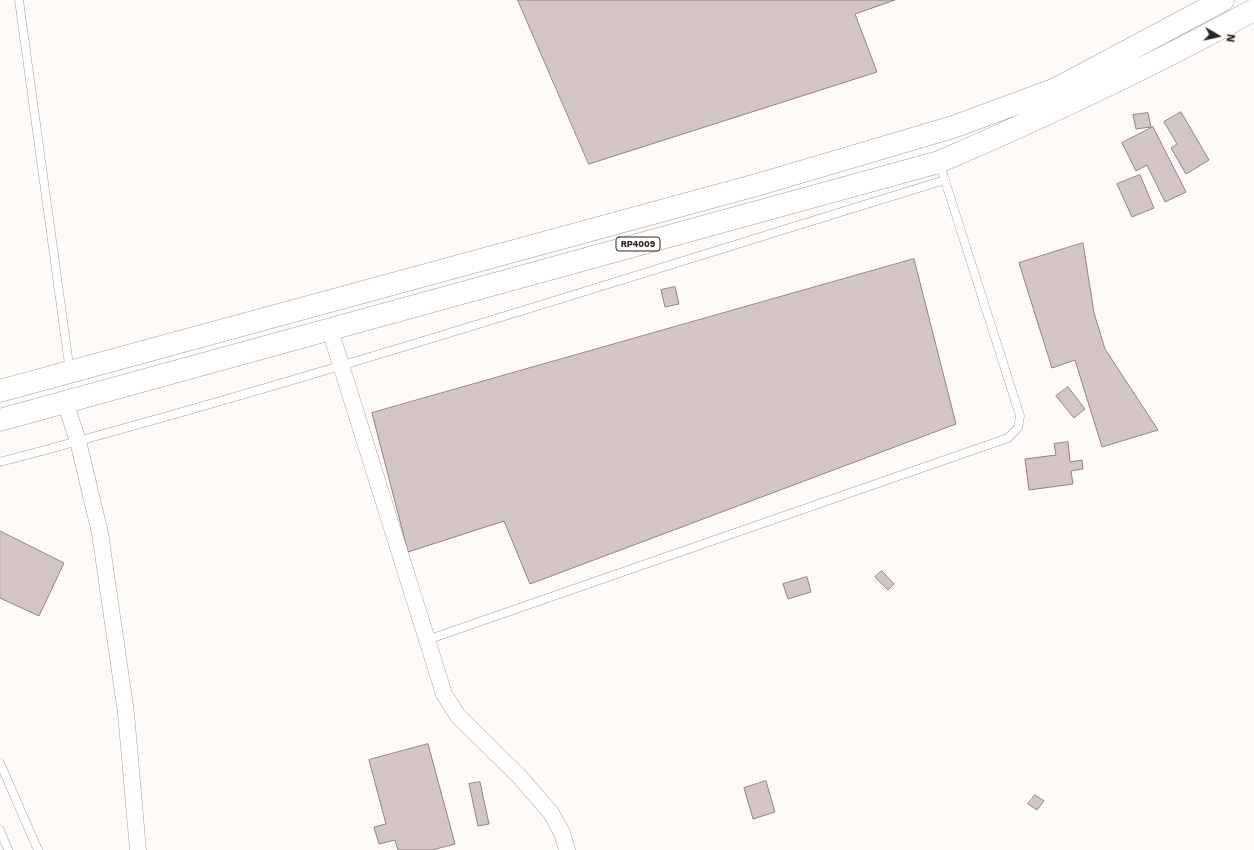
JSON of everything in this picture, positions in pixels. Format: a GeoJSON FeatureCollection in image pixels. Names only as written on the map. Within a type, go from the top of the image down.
{"type":"FeatureCollection","features":[{"type":"Feature","properties":{"kind":"main road","name":"RP4009"},"geometry":{"type":"LineString","coordinates":[[0,391],[760,184],[953,127],[1056,89],[1223,0]]}},
{"type":"Feature","properties":{"kind":"main road","name":"RP4009"},"geometry":{"type":"LineString","coordinates":[[0,420],[330,330],[780,204],[942,171],[1030,123],[1204,38],[1254,10]]}},
{"type":"Feature","properties":{"kind":"street"},"geometry":{"type":"LineString","coordinates":[[330,330],[439,682],[458,716],[518,776],[551,813],[562,833],[567,850]]}},
{"type":"Feature","properties":{"kind":"street"},"geometry":{"type":"LineString","coordinates":[[65,402],[78,441],[102,549],[126,712],[138,850]]}},
{"type":"Feature","properties":{"kind":"lane"},"geometry":{"type":"LineString","coordinates":[[19,0],[70,373]]}},
{"type":"Feature","properties":{"kind":"lane"},"geometry":{"type":"LineString","coordinates":[[0,462],[341,365],[942,171],[1020,416],[1018,428],[1008,438],[427,640]]}},
{"type":"Feature","properties":{"kind":"lane"},"geometry":{"type":"LineString","coordinates":[[0,763],[38,850]]}},
{"type":"Feature","properties":{"kind":"lane"},"geometry":{"type":"LineString","coordinates":[[0,830],[8,850]]}},
{"type":"Feature","properties":{"kind":"building"},"geometry":{"type":"Polygon","coordinates":[[[518,0],[895,0],[855,14],[877,72],[589,164],[518,0]]]}},
{"type":"Feature","properties":{"kind":"building"},"geometry":{"type":"Polygon","coordinates":[[[1181,112],[1209,160],[1186,174],[1171,148],[1177,144],[1164,122],[1181,112]]]}},
{"type":"Feature","properties":{"kind":"building"},"geometry":{"type":"Polygon","coordinates":[[[1148,113],[1151,127],[1136,129],[1133,115],[1148,113]]]}},
{"type":"Feature","properties":{"kind":"building"},"geometry":{"type":"Polygon","coordinates":[[[1153,127],[1186,192],[1165,202],[1147,165],[1136,171],[1122,143],[1153,127]]]}},
{"type":"Feature","properties":{"kind":"building"},"geometry":{"type":"Polygon","coordinates":[[[1140,175],[1154,208],[1132,217],[1117,184],[1140,175]]]}},
{"type":"Feature","properties":{"kind":"building"},"geometry":{"type":"Polygon","coordinates":[[[1083,243],[1094,313],[1105,349],[1158,430],[1102,447],[1075,360],[1052,368],[1019,263],[1083,243]]]}},
{"type":"Feature","properties":{"kind":"building"},"geometry":{"type":"Polygon","coordinates":[[[914,259],[956,424],[530,584],[504,521],[408,552],[372,413],[914,259]]]}},
{"type":"Feature","properties":{"kind":"building"},"geometry":{"type":"Polygon","coordinates":[[[675,287],[679,304],[665,307],[661,290],[675,287]]]}},
{"type":"Feature","properties":{"kind":"building"},"geometry":{"type":"Polygon","coordinates":[[[1068,387],[1085,409],[1074,418],[1056,396],[1068,387]]]}},
{"type":"Feature","properties":{"kind":"building"},"geometry":{"type":"Polygon","coordinates":[[[1068,442],[1070,462],[1082,460],[1083,469],[1071,471],[1073,484],[1029,490],[1025,459],[1056,455],[1054,444],[1068,442]]]}},
{"type":"Feature","properties":{"kind":"building"},"geometry":{"type":"Polygon","coordinates":[[[0,531],[64,563],[39,616],[0,598],[0,531]]]}},
{"type":"Feature","properties":{"kind":"building"},"geometry":{"type":"Polygon","coordinates":[[[882,571],[894,584],[888,590],[875,577],[882,571]]]}},
{"type":"Feature","properties":{"kind":"building"},"geometry":{"type":"Polygon","coordinates":[[[807,577],[811,592],[788,599],[783,584],[807,577]]]}},
{"type":"Feature","properties":{"kind":"building"},"geometry":{"type":"Polygon","coordinates":[[[428,744],[455,844],[432,850],[398,850],[395,840],[379,844],[374,827],[386,824],[369,760],[428,744]]]}},
{"type":"Feature","properties":{"kind":"building"},"geometry":{"type":"Polygon","coordinates":[[[766,781],[775,812],[753,819],[744,788],[766,781]]]}},
{"type":"Feature","properties":{"kind":"building"},"geometry":{"type":"Polygon","coordinates":[[[480,782],[489,824],[478,826],[469,784],[480,782]]]}},
{"type":"Feature","properties":{"kind":"building"},"geometry":{"type":"Polygon","coordinates":[[[1035,795],[1044,801],[1037,810],[1028,804],[1035,795]]]}}]}
